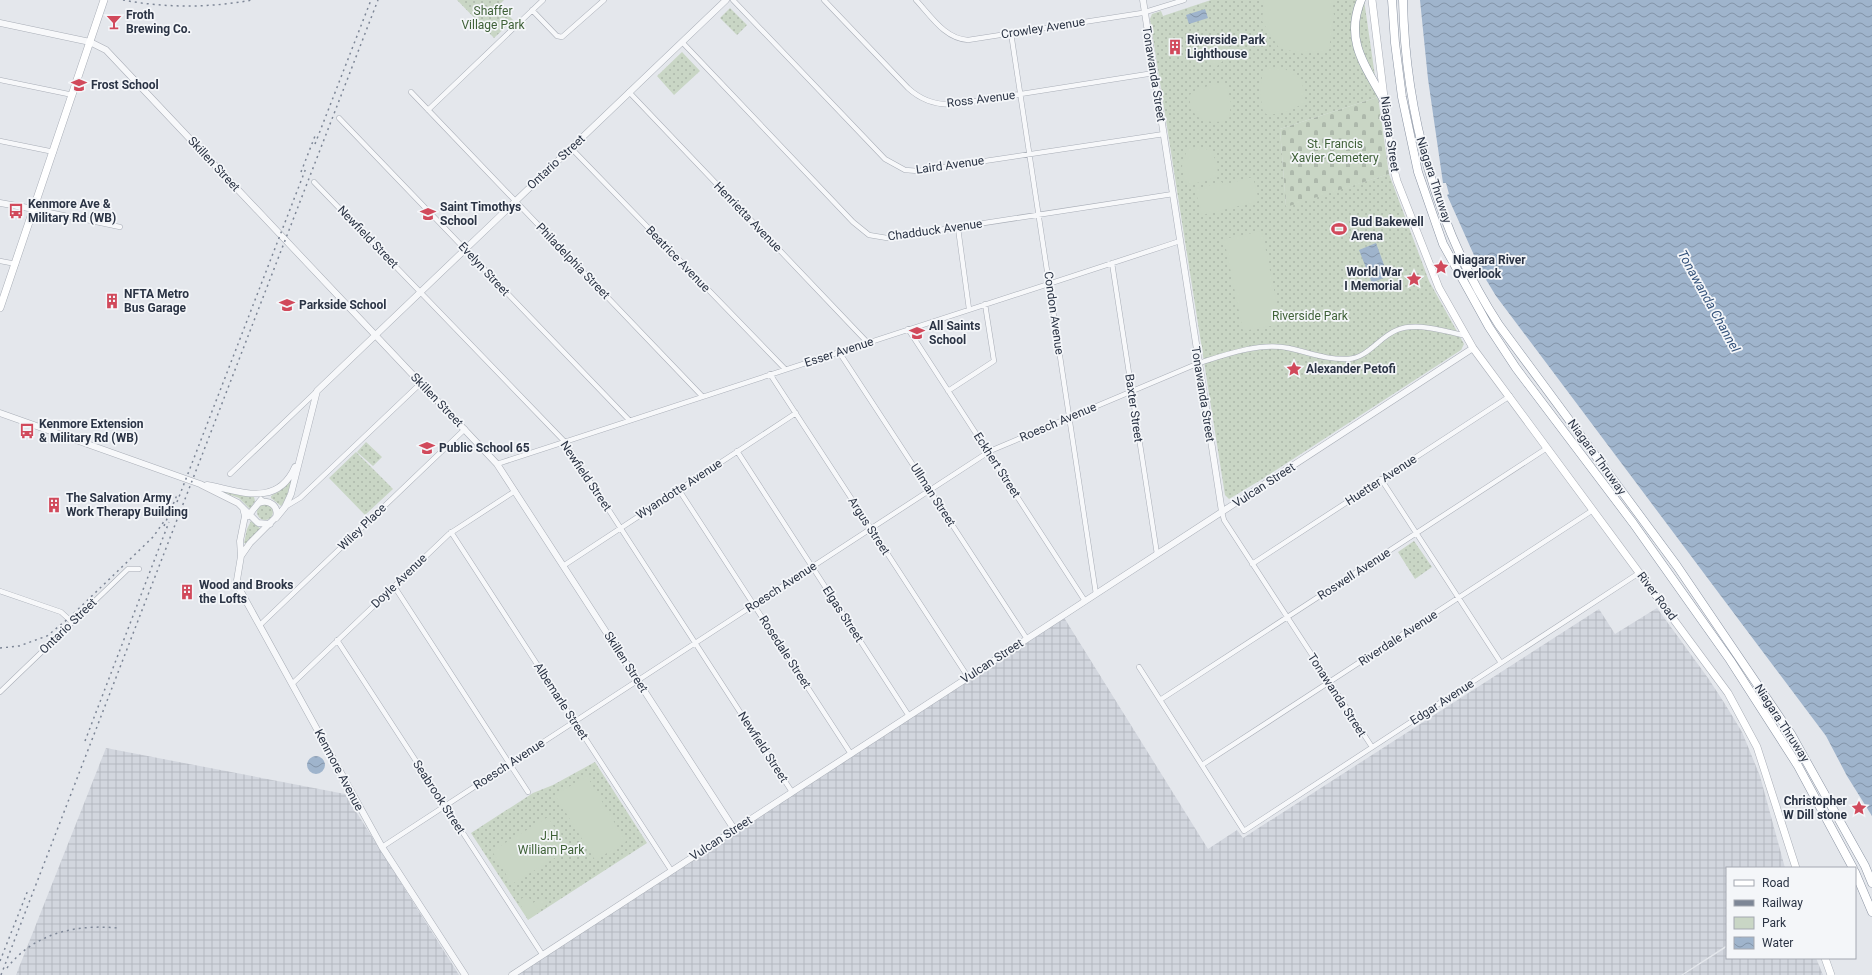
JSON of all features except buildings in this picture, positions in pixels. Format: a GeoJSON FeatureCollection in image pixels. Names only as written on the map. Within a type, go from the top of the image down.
{"type":"FeatureCollection","features":[{"type":"Feature","properties":{"kind":"highway"},"geometry":{"type":"LineString","coordinates":[[1361,0],[1354,22],[1356,46],[1364,66],[1385,102]]}},
{"type":"Feature","properties":{"kind":"highway","name":"Niagara Thruway"},"geometry":{"type":"LineString","coordinates":[[1392,0],[1395,43],[1402,97],[1418,172],[1443,244],[1489,327],[1516,368],[1633,523],[1730,660],[1798,766],[1852,867]]}},
{"type":"Feature","properties":{"kind":"highway","name":"Niagara Thruway"},"geometry":{"type":"LineString","coordinates":[[1403,0],[1405,47],[1421,142],[1444,215],[1476,286],[1500,325],[1677,566],[1791,734],[1865,866],[1872,883]]}},
{"type":"Feature","properties":{"kind":"highway"},"geometry":{"type":"LineString","coordinates":[[1856,874],[1872,912]]}},
{"type":"Feature","properties":{"kind":"main road"},"geometry":{"type":"LineString","coordinates":[[0,308],[54,152],[104,0]]}},
{"type":"Feature","properties":{"kind":"main road","name":"Niagara Street"},"geometry":{"type":"LineString","coordinates":[[1372,0],[1392,162],[1397,181],[1431,270],[1473,348]]}},
{"type":"Feature","properties":{"kind":"main road","name":"River Road"},"geometry":{"type":"LineString","coordinates":[[1473,348],[1510,396],[1728,693],[1757,747],[1796,867]]}},
{"type":"Feature","properties":{"kind":"main road"},"geometry":{"type":"LineString","coordinates":[[1825,959],[1831,975]]}},
{"type":"Feature","properties":{"kind":"street"},"geometry":{"type":"LineString","coordinates":[[428,110],[543,0]]}},
{"type":"Feature","properties":{"kind":"street"},"geometry":{"type":"LineString","coordinates":[[532,10],[560,37],[564,36],[604,0]]}},
{"type":"Feature","properties":{"kind":"street","name":"Ontario Street"},"geometry":{"type":"LineString","coordinates":[[230,474],[726,0]]}},
{"type":"Feature","properties":{"kind":"street","name":"Laird Avenue"},"geometry":{"type":"LineString","coordinates":[[733,0],[885,159],[897,167],[905,170],[918,171],[1164,134]]}},
{"type":"Feature","properties":{"kind":"street","name":"Ross Avenue"},"geometry":{"type":"LineString","coordinates":[[824,0],[908,88],[926,100],[949,105],[1154,73]]}},
{"type":"Feature","properties":{"kind":"street","name":"Crowley Avenue"},"geometry":{"type":"LineString","coordinates":[[916,0],[948,34],[956,38],[968,40],[1145,12],[1184,0]]}},
{"type":"Feature","properties":{"kind":"street","name":"Tonawanda Street"},"geometry":{"type":"LineString","coordinates":[[1143,0],[1198,363],[1224,520],[1372,748]]}},
{"type":"Feature","properties":{"kind":"street","name":"Skillen Street"},"geometry":{"type":"LineString","coordinates":[[0,23],[90,42],[106,50],[497,464],[734,829]]}},
{"type":"Feature","properties":{"kind":"street","name":"Condon Avenue"},"geometry":{"type":"LineString","coordinates":[[1011,33],[1096,594]]}},
{"type":"Feature","properties":{"kind":"street","name":"Chadduck Avenue"},"geometry":{"type":"LineString","coordinates":[[682,42],[865,232],[887,238],[1173,194]]}},
{"type":"Feature","properties":{"kind":"street"},"geometry":{"type":"LineString","coordinates":[[0,80],[73,95]]}},
{"type":"Feature","properties":{"kind":"street","name":"Philadelphia Street"},"geometry":{"type":"LineString","coordinates":[[411,92],[702,396]]}},
{"type":"Feature","properties":{"kind":"street","name":"Henrietta Avenue"},"geometry":{"type":"LineString","coordinates":[[629,92],[867,342]]}},
{"type":"Feature","properties":{"kind":"street","name":"Evelyn Street"},"geometry":{"type":"LineString","coordinates":[[339,118],[629,420]]}},
{"type":"Feature","properties":{"kind":"street"},"geometry":{"type":"LineString","coordinates":[[0,141],[54,152]]}},
{"type":"Feature","properties":{"kind":"street","name":"Beatrice Avenue"},"geometry":{"type":"LineString","coordinates":[[571,148],[785,369]]}},
{"type":"Feature","properties":{"kind":"street","name":"Newfield Street"},"geometry":{"type":"LineString","coordinates":[[314,182],[564,442],[792,792]]}},
{"type":"Feature","properties":{"kind":"street"},"geometry":{"type":"LineString","coordinates":[[0,202],[120,227]]}},
{"type":"Feature","properties":{"kind":"street"},"geometry":{"type":"LineString","coordinates":[[958,228],[970,309]]}},
{"type":"Feature","properties":{"kind":"street","name":"Esser Avenue"},"geometry":{"type":"LineString","coordinates":[[497,464],[1180,241]]}},
{"type":"Feature","properties":{"kind":"street"},"geometry":{"type":"LineString","coordinates":[[0,261],[16,264]]}},
{"type":"Feature","properties":{"kind":"street","name":"Baxter Street"},"geometry":{"type":"LineString","coordinates":[[1112,263],[1157,554]]}},
{"type":"Feature","properties":{"kind":"street"},"geometry":{"type":"LineString","coordinates":[[948,391],[994,361],[985,304]]}},
{"type":"Feature","properties":{"kind":"street","name":"Roesch Avenue"},"geometry":{"type":"LineString","coordinates":[[382,847],[988,452],[1198,363],[1231,353],[1274,347],[1287,347],[1323,358],[1349,359],[1367,352],[1391,333],[1402,328],[1439,329],[1466,336]]}},
{"type":"Feature","properties":{"kind":"street","name":"Eckhert Street"},"geometry":{"type":"LineString","coordinates":[[908,329],[1085,601]]}},
{"type":"Feature","properties":{"kind":"street","name":"Vulcan Street"},"geometry":{"type":"LineString","coordinates":[[512,975],[1473,348]]}},
{"type":"Feature","properties":{"kind":"street","name":"Ullman Street"},"geometry":{"type":"LineString","coordinates":[[839,352],[1027,639]]}},
{"type":"Feature","properties":{"kind":"street","name":"Argus Street"},"geometry":{"type":"LineString","coordinates":[[770,374],[968,677]]}},
{"type":"Feature","properties":{"kind":"street"},"geometry":{"type":"LineString","coordinates":[[241,556],[250,543],[285,508],[300,498],[421,383]]}},
{"type":"Feature","properties":{"kind":"street"},"geometry":{"type":"LineString","coordinates":[[285,508],[291,494],[317,391]]}},
{"type":"Feature","properties":{"kind":"street","name":"Huetter Avenue"},"geometry":{"type":"LineString","coordinates":[[1252,564],[1510,396]]}},
{"type":"Feature","properties":{"kind":"street","name":"Wyandotte Avenue"},"geometry":{"type":"LineString","coordinates":[[563,566],[796,413]]}},
{"type":"Feature","properties":{"kind":"street","name":"Kenmore Avenue"},"geometry":{"type":"LineString","coordinates":[[0,414],[200,484],[227,497],[244,508],[249,515],[240,542],[241,556],[238,580],[240,590],[382,847],[465,975]]}},
{"type":"Feature","properties":{"kind":"street","name":"Wiley Place"},"geometry":{"type":"LineString","coordinates":[[260,625],[465,429]]}},
{"type":"Feature","properties":{"kind":"street","name":"Roswell Avenue"},"geometry":{"type":"LineString","coordinates":[[1160,700],[1547,448]]}},
{"type":"Feature","properties":{"kind":"street"},"geometry":{"type":"LineString","coordinates":[[270,524],[262,524],[249,515],[263,498],[286,481],[292,473],[302,449]]}},
{"type":"Feature","properties":{"kind":"street","name":"Elgas Street"},"geometry":{"type":"LineString","coordinates":[[737,451],[909,716]]}},
{"type":"Feature","properties":{"kind":"street"},"geometry":{"type":"LineString","coordinates":[[1381,479],[1501,663]]}},
{"type":"Feature","properties":{"kind":"street","name":"Kenmore Avenue"},"geometry":{"type":"LineString","coordinates":[[200,484],[255,494],[263,498]]}},
{"type":"Feature","properties":{"kind":"street","name":"Rosedale Street"},"geometry":{"type":"LineString","coordinates":[[679,490],[851,754]]}},
{"type":"Feature","properties":{"kind":"street","name":"Doyle Avenue"},"geometry":{"type":"LineString","coordinates":[[292,684],[451,532],[515,491]]}},
{"type":"Feature","properties":{"kind":"street"},"geometry":{"type":"LineString","coordinates":[[263,498],[271,502],[277,510],[276,518]]}},
{"type":"Feature","properties":{"kind":"street","name":"Riverdale Avenue"},"geometry":{"type":"LineString","coordinates":[[1202,765],[1593,510]]}},
{"type":"Feature","properties":{"kind":"street","name":"Albemarle Street"},"geometry":{"type":"LineString","coordinates":[[451,532],[671,870]]}},
{"type":"Feature","properties":{"kind":"street","name":"Ontario Street"},"geometry":{"type":"LineString","coordinates":[[0,692],[128,569],[139,569]]}},
{"type":"Feature","properties":{"kind":"street","name":"Edgar Avenue"},"geometry":{"type":"LineString","coordinates":[[1202,765],[1244,831],[1639,573]]}},
{"type":"Feature","properties":{"kind":"street"},"geometry":{"type":"LineString","coordinates":[[394,586],[528,792]]}},
{"type":"Feature","properties":{"kind":"street"},"geometry":{"type":"LineString","coordinates":[[0,591],[61,612],[72,622]]}},
{"type":"Feature","properties":{"kind":"street","name":"Seabrook Street"},"geometry":{"type":"LineString","coordinates":[[337,640],[542,954]]}},
{"type":"Feature","properties":{"kind":"street"},"geometry":{"type":"LineString","coordinates":[[1139,667],[1202,765]]}},
{"type":"Feature","properties":{"kind":"shaded area"},"geometry":{"type":"Polygon","coordinates":[[[1657,608],[1708,678],[1742,732],[1760,776],[1785,867],[1726,867],[1726,946],[1681,975],[513,975],[1063,616],[1208,849],[1237,830],[1243,838],[1599,609],[1615,634],[1657,608]]]}},
{"type":"Feature","properties":{"kind":"shaded area"},"geometry":{"type":"Polygon","coordinates":[[[106,748],[345,794],[459,975],[16,975],[106,748]]]}},
{"type":"Feature","properties":{"kind":"shaded area"},"geometry":{"type":"Polygon","coordinates":[[[1726,948],[1726,959],[1816,959],[1823,975],[1683,975],[1726,948]]]}},
{"type":"Feature","properties":{"kind":"green space","name":"Shaffer Village Park"},"geometry":{"type":"Polygon","coordinates":[[[457,0],[504,0],[499,5],[513,20],[494,38],[457,0]]]}},
{"type":"Feature","properties":{"kind":"green space","name":"Riverside Park"},"geometry":{"type":"Polygon","coordinates":[[[1211,0],[1364,0],[1378,97],[1280,129],[1286,206],[1389,174],[1429,281],[1464,344],[1461,350],[1264,478],[1229,499],[1225,495],[1150,19],[1152,14],[1161,11],[1163,16],[1211,0]]]}},
{"type":"Feature","properties":{"kind":"green space"},"geometry":{"type":"Polygon","coordinates":[[[1264,0],[1331,0],[1334,15],[1329,50],[1304,54],[1279,48],[1262,21],[1264,0]]]}},
{"type":"Feature","properties":{"kind":"green space"},"geometry":{"type":"Polygon","coordinates":[[[730,8],[747,25],[737,35],[720,18],[730,8]]]}},
{"type":"Feature","properties":{"kind":"green space"},"geometry":{"type":"Polygon","coordinates":[[[1209,42],[1221,43],[1228,48],[1227,56],[1217,66],[1209,62],[1205,57],[1205,51],[1209,42]]]}},
{"type":"Feature","properties":{"kind":"green space"},"geometry":{"type":"Polygon","coordinates":[[[682,52],[700,71],[674,95],[657,76],[682,52]]]}},
{"type":"Feature","properties":{"kind":"green space"},"geometry":{"type":"Polygon","coordinates":[[[1282,67],[1302,80],[1305,103],[1286,112],[1268,115],[1263,112],[1260,93],[1263,69],[1282,67]]]}},
{"type":"Feature","properties":{"kind":"green space"},"geometry":{"type":"Polygon","coordinates":[[[1222,82],[1226,84],[1231,103],[1229,120],[1214,122],[1199,118],[1191,109],[1189,95],[1205,87],[1222,82]]]}},
{"type":"Feature","properties":{"kind":"green space","name":"St. Francis Xavier Cemetery"},"geometry":{"type":"Polygon","coordinates":[[[1378,97],[1389,174],[1286,207],[1280,129],[1378,97]]]}},
{"type":"Feature","properties":{"kind":"green space"},"geometry":{"type":"Polygon","coordinates":[[[1198,146],[1211,151],[1217,163],[1218,176],[1203,182],[1188,184],[1184,181],[1182,166],[1187,149],[1198,146]]]}},
{"type":"Feature","properties":{"kind":"green space"},"geometry":{"type":"Polygon","coordinates":[[[1253,177],[1259,201],[1202,215],[1195,189],[1222,182],[1223,185],[1253,177]]]}},
{"type":"Feature","properties":{"kind":"green space"},"geometry":{"type":"Polygon","coordinates":[[[1262,231],[1281,324],[1243,331],[1224,239],[1262,231]]]}},
{"type":"Feature","properties":{"kind":"green space"},"geometry":{"type":"Polygon","coordinates":[[[366,442],[382,457],[373,466],[357,452],[366,442]]]}},
{"type":"Feature","properties":{"kind":"green space"},"geometry":{"type":"Polygon","coordinates":[[[356,452],[393,489],[365,515],[329,478],[356,452]]]}},
{"type":"Feature","properties":{"kind":"green space"},"geometry":{"type":"Polygon","coordinates":[[[293,478],[285,501],[281,506],[271,498],[271,496],[285,487],[293,478]]]}},
{"type":"Feature","properties":{"kind":"green space"},"geometry":{"type":"Polygon","coordinates":[[[220,491],[254,497],[255,501],[250,509],[239,498],[220,491]]]}},
{"type":"Feature","properties":{"kind":"green space"},"geometry":{"type":"Polygon","coordinates":[[[265,504],[271,506],[273,512],[271,518],[265,520],[259,518],[257,512],[259,506],[265,504]]]}},
{"type":"Feature","properties":{"kind":"green space"},"geometry":{"type":"Polygon","coordinates":[[[251,521],[261,529],[246,543],[244,543],[247,529],[251,521]]]}},
{"type":"Feature","properties":{"kind":"green space"},"geometry":{"type":"Polygon","coordinates":[[[1414,541],[1432,567],[1415,579],[1398,552],[1414,541]]]}},
{"type":"Feature","properties":{"kind":"green space","name":"J.H. William Park"},"geometry":{"type":"Polygon","coordinates":[[[595,762],[647,843],[528,920],[471,833],[533,793],[553,785],[595,762]]]}},
{"type":"Feature","properties":{"kind":"green space"},"geometry":{"type":"Polygon","coordinates":[[[587,776],[626,842],[595,860],[555,795],[587,776]]]}},
{"type":"Feature","properties":{"kind":"green space"},"geometry":{"type":"Polygon","coordinates":[[[548,817],[568,850],[512,884],[492,851],[548,817]]]}},
{"type":"Feature","properties":{"kind":"green space"},"geometry":{"type":"Polygon","coordinates":[[[527,895],[538,911],[528,917],[518,901],[527,895]]]}},
{"type":"Feature","properties":{"kind":"green space"},"geometry":{"type":"Polygon","coordinates":[[[543,896],[548,904],[539,910],[533,903],[543,896]]]}},
{"type":"Feature","properties":{"kind":"water","name":"Tonawanda Channel"},"geometry":{"type":"Polygon","coordinates":[[[1420,0],[1872,0],[1872,816],[1847,776],[1826,736],[1496,296],[1482,273],[1447,195],[1449,194],[1446,183],[1443,183],[1428,79],[1420,0]]]}},
{"type":"Feature","properties":{"kind":"water"},"geometry":{"type":"Polygon","coordinates":[[[1205,9],[1208,18],[1189,24],[1186,15],[1205,9]]]}},
{"type":"Feature","properties":{"kind":"water"},"geometry":{"type":"Polygon","coordinates":[[[1376,243],[1388,276],[1372,283],[1359,250],[1376,243]]]}},
{"type":"Feature","properties":{"kind":"water"},"geometry":{"type":"Polygon","coordinates":[[[312,756],[320,756],[325,761],[323,772],[320,774],[312,774],[307,769],[307,761],[312,756]]]}},
{"type":"Feature","properties":{"kind":"railway"},"geometry":{"type":"LineString","coordinates":[[123,0],[171,6],[204,6],[252,0]]}},
{"type":"Feature","properties":{"kind":"railway"},"geometry":{"type":"LineString","coordinates":[[315,144],[371,0]]}},
{"type":"Feature","properties":{"kind":"railway"},"geometry":{"type":"LineString","coordinates":[[1,975],[378,0]]}},
{"type":"Feature","properties":{"kind":"railway"},"geometry":{"type":"LineString","coordinates":[[301,172],[315,136]]}},
{"type":"Feature","properties":{"kind":"railway"},"geometry":{"type":"LineString","coordinates":[[177,502],[306,168]]}},
{"type":"Feature","properties":{"kind":"railway"},"geometry":{"type":"LineString","coordinates":[[164,526],[177,495]]}},
{"type":"Feature","properties":{"kind":"railway"},"geometry":{"type":"LineString","coordinates":[[0,648],[19,646],[47,636],[69,618],[153,537],[165,520]]}},
{"type":"Feature","properties":{"kind":"railway"},"geometry":{"type":"LineString","coordinates":[[85,741],[169,522]]}},
{"type":"Feature","properties":{"kind":"railway"},"geometry":{"type":"LineString","coordinates":[[0,961],[28,890]]}},
{"type":"Feature","properties":{"kind":"railway"},"geometry":{"type":"LineString","coordinates":[[7,968],[30,946],[57,933],[87,928],[118,928]]}},
{"type":"Feature","properties":{"kind":"place","name":"Froth Brewing Co."},"geometry":{"type":"Point","coordinates":[114,22]}},
{"type":"Feature","properties":{"kind":"place","name":"Riverside Park Lighthouse"},"geometry":{"type":"Point","coordinates":[1175,47]}},
{"type":"Feature","properties":{"kind":"place","name":"Frost School"},"geometry":{"type":"Point","coordinates":[79,85]}},
{"type":"Feature","properties":{"kind":"place","name":"Kenmore Ave & Military Rd (WB)"},"geometry":{"type":"Point","coordinates":[16,211]}},
{"type":"Feature","properties":{"kind":"place","name":"Saint Timothys School"},"geometry":{"type":"Point","coordinates":[428,214]}},
{"type":"Feature","properties":{"kind":"place","name":"Bud Bakewell Arena"},"geometry":{"type":"Point","coordinates":[1339,229]}},
{"type":"Feature","properties":{"kind":"place","name":"Niagara River Overlook"},"geometry":{"type":"Point","coordinates":[1441,267]}},
{"type":"Feature","properties":{"kind":"place","name":"World War I Memorial"},"geometry":{"type":"Point","coordinates":[1414,279]}},
{"type":"Feature","properties":{"kind":"place","name":"NFTA Metro Bus Garage"},"geometry":{"type":"Point","coordinates":[112,301]}},
{"type":"Feature","properties":{"kind":"place","name":"Parkside School"},"geometry":{"type":"Point","coordinates":[287,305]}},
{"type":"Feature","properties":{"kind":"place","name":"All Saints School"},"geometry":{"type":"Point","coordinates":[917,333]}},
{"type":"Feature","properties":{"kind":"place","name":"Alexander Petofi"},"geometry":{"type":"Point","coordinates":[1294,369]}},
{"type":"Feature","properties":{"kind":"place","name":"Kenmore Extension & Military Rd (WB)"},"geometry":{"type":"Point","coordinates":[27,431]}},
{"type":"Feature","properties":{"kind":"place","name":"Public School 65"},"geometry":{"type":"Point","coordinates":[427,448]}},
{"type":"Feature","properties":{"kind":"place","name":"The Salvation Army Work Therapy Building"},"geometry":{"type":"Point","coordinates":[54,505]}},
{"type":"Feature","properties":{"kind":"place","name":"Wood and Brooks the Lofts"},"geometry":{"type":"Point","coordinates":[187,592]}},
{"type":"Feature","properties":{"kind":"place","name":"Christopher W Dill stone"},"geometry":{"type":"Point","coordinates":[1859,808]}}]}
